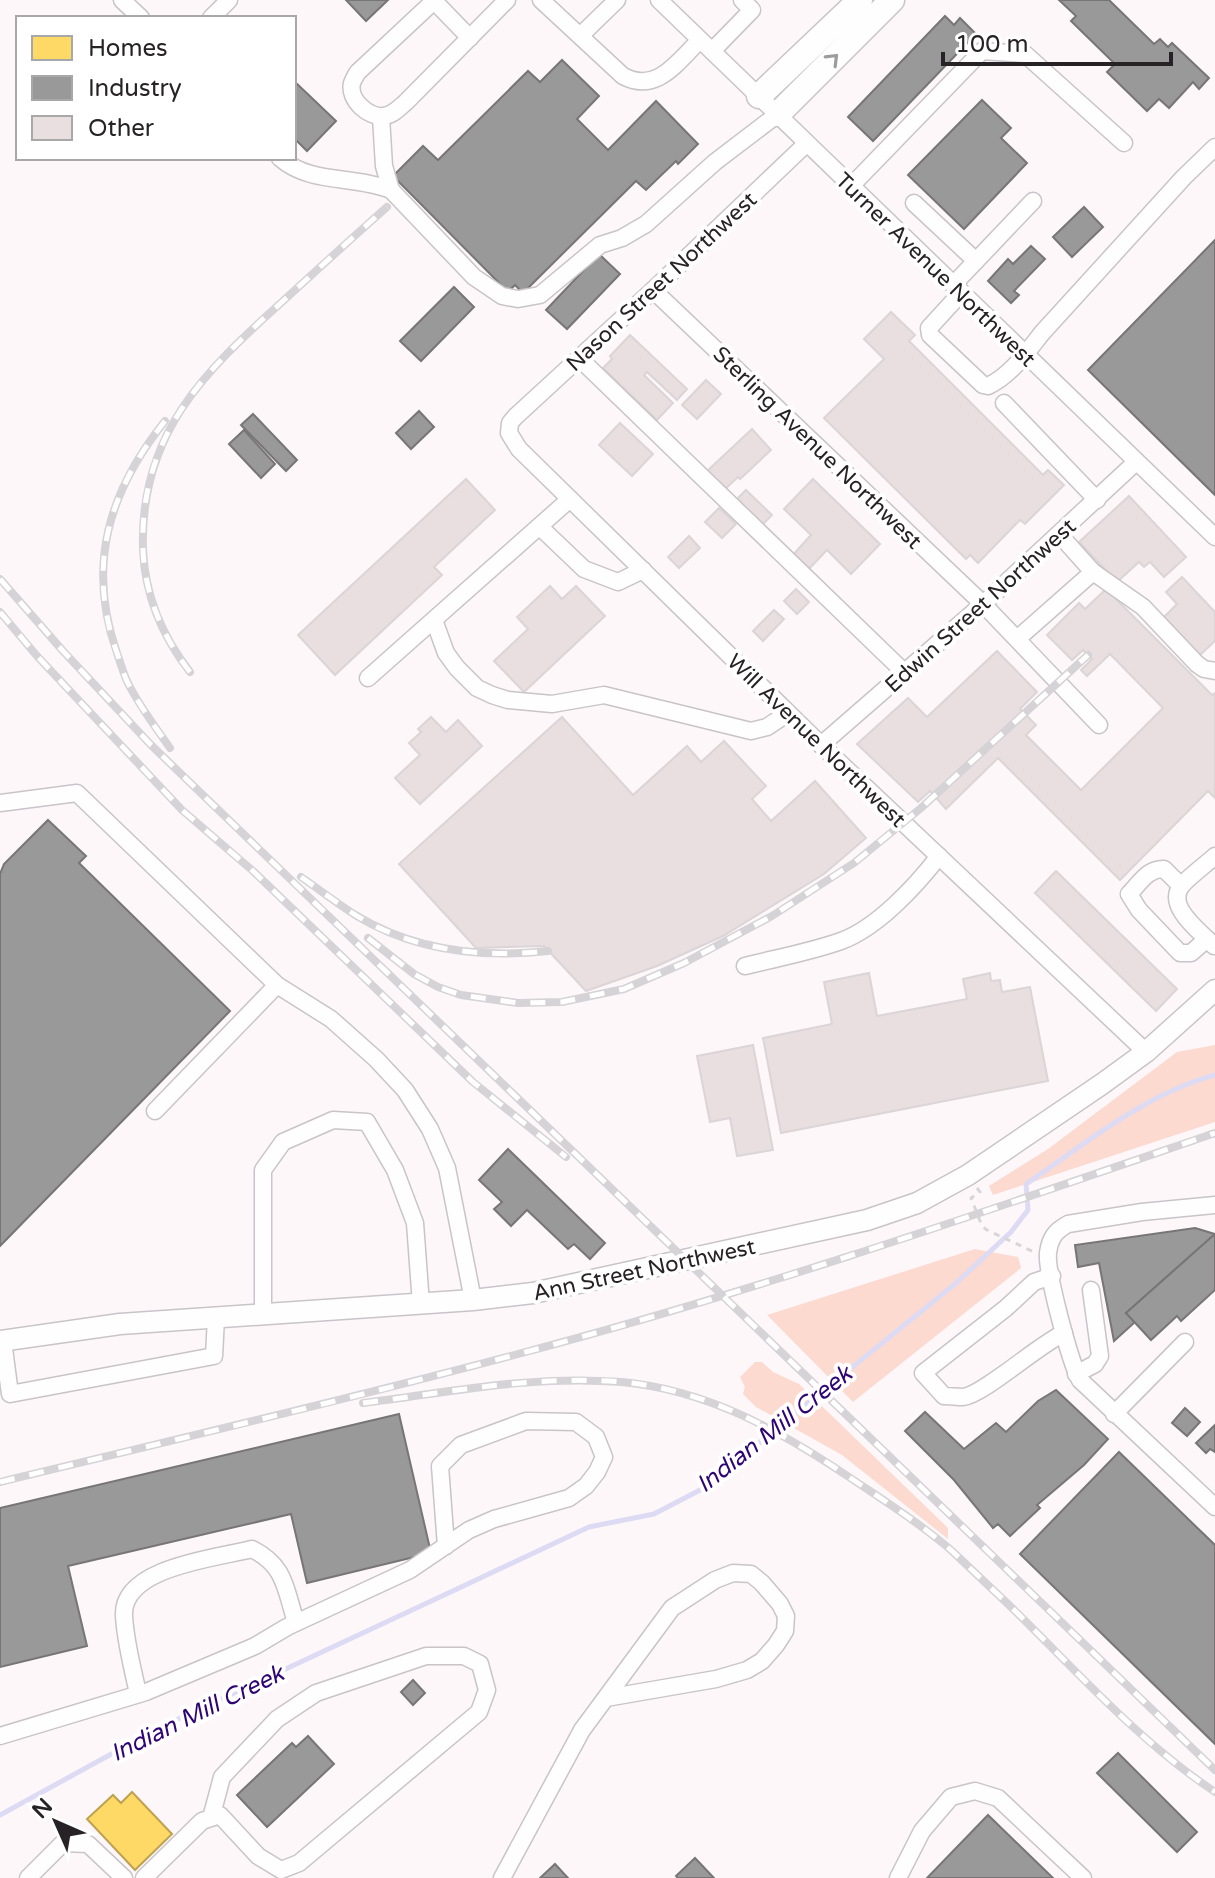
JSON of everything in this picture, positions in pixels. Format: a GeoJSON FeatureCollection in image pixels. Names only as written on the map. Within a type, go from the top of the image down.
{"type":"FeatureCollection","features":[{"type":"Feature","properties":{"kind":"highway"},"geometry":{"type":"LineString","coordinates":[[759,96],[860,0]]}},
{"type":"Feature","properties":{"kind":"highway"},"geometry":{"type":"LineString","coordinates":[[778,114],[892,0]]}},
{"type":"Feature","properties":{"kind":"main road","name":"Ann Street Northwest"},"geometry":{"type":"LineString","coordinates":[[2,1341],[120,1324],[421,1304],[533,1293],[867,1220],[917,1203],[968,1175],[1146,1052],[1215,990]]}},
{"type":"Feature","properties":{"kind":"street"},"geometry":{"type":"LineString","coordinates":[[122,0],[139,16]]}},
{"type":"Feature","properties":{"kind":"street"},"geometry":{"type":"LineString","coordinates":[[213,16],[229,0]]}},
{"type":"Feature","properties":{"kind":"street"},"geometry":{"type":"LineString","coordinates":[[470,38],[435,0],[358,72],[352,83],[352,94],[359,105],[381,117],[392,114],[406,102],[470,38],[507,0]]}},
{"type":"Feature","properties":{"kind":"street"},"geometry":{"type":"LineString","coordinates":[[541,0],[623,76],[634,82],[660,78],[752,10],[742,0]]}},
{"type":"Feature","properties":{"kind":"street"},"geometry":{"type":"LineString","coordinates":[[580,36],[617,0]]}},
{"type":"Feature","properties":{"kind":"street","name":"Turner Avenue Northwest"},"geometry":{"type":"LineString","coordinates":[[659,0],[1215,537]]}},
{"type":"Feature","properties":{"kind":"street"},"geometry":{"type":"LineString","coordinates":[[851,186],[982,51],[1025,54],[1124,143]]}},
{"type":"Feature","properties":{"kind":"street"},"geometry":{"type":"LineString","coordinates":[[381,117],[384,166],[391,190],[488,289],[518,299],[540,295],[600,245],[622,238],[646,224],[715,162],[778,114]]}},
{"type":"Feature","properties":{"kind":"street","name":"Nason Street Northwest"},"geometry":{"type":"LineString","coordinates":[[515,417],[806,144]]}},
{"type":"Feature","properties":{"kind":"street"},"geometry":{"type":"LineString","coordinates":[[1033,201],[976,261],[929,328],[930,335],[983,385],[996,382],[1025,354],[1164,199],[1215,147]]}},
{"type":"Feature","properties":{"kind":"street"},"geometry":{"type":"LineString","coordinates":[[283,160],[302,172],[365,182],[391,190]]}},
{"type":"Feature","properties":{"kind":"street"},"geometry":{"type":"LineString","coordinates":[[914,203],[976,261]]}},
{"type":"Feature","properties":{"kind":"street","name":"Sterling Avenue Northwest"},"geometry":{"type":"LineString","coordinates":[[653,290],[983,604],[1099,725]]}},
{"type":"Feature","properties":{"kind":"street"},"geometry":{"type":"LineString","coordinates":[[579,358],[904,672]]}},
{"type":"Feature","properties":{"kind":"street"},"geometry":{"type":"LineString","coordinates":[[1004,403],[1097,500]]}},
{"type":"Feature","properties":{"kind":"street","name":"Will Avenue Northwest"},"geometry":{"type":"LineString","coordinates":[[515,417],[510,423],[512,441],[821,745],[1146,1052]]}},
{"type":"Feature","properties":{"kind":"street","name":"Edwin Street Northwest"},"geometry":{"type":"LineString","coordinates":[[821,745],[983,604],[1136,462]]}},
{"type":"Feature","properties":{"kind":"street"},"geometry":{"type":"LineString","coordinates":[[368,678],[570,499]]}},
{"type":"Feature","properties":{"kind":"street"},"geometry":{"type":"LineString","coordinates":[[540,527],[584,569],[618,582],[643,570]]}},
{"type":"Feature","properties":{"kind":"street"},"geometry":{"type":"LineString","coordinates":[[1059,534],[1093,572],[1143,607],[1197,664],[1215,671]]}},
{"type":"Feature","properties":{"kind":"street"},"geometry":{"type":"LineString","coordinates":[[1017,639],[1093,572]]}},
{"type":"Feature","properties":{"kind":"street"},"geometry":{"type":"LineString","coordinates":[[434,620],[446,653],[457,668],[477,688],[508,700],[552,704],[604,695],[751,731],[767,727],[788,713]]}},
{"type":"Feature","properties":{"kind":"street"},"geometry":{"type":"LineString","coordinates":[[0,803],[77,793],[277,985],[331,1019],[376,1059],[405,1090],[422,1116],[447,1168],[473,1300]]}},
{"type":"Feature","properties":{"kind":"street"},"geometry":{"type":"LineString","coordinates":[[745,966],[844,940],[880,918],[939,856]]}},
{"type":"Feature","properties":{"kind":"street"},"geometry":{"type":"LineString","coordinates":[[1181,886],[1164,869],[1158,869],[1129,894],[1139,910],[1180,953],[1191,953],[1211,943],[1179,910],[1177,898],[1181,886],[1215,856]]}},
{"type":"Feature","properties":{"kind":"street"},"geometry":{"type":"LineString","coordinates":[[155,1111],[277,985]]}},
{"type":"Feature","properties":{"kind":"street"},"geometry":{"type":"LineString","coordinates":[[263,1315],[263,1170],[283,1142],[333,1120],[367,1122],[395,1170],[415,1223],[421,1304]]}},
{"type":"Feature","properties":{"kind":"street"},"geometry":{"type":"LineString","coordinates":[[1215,1205],[1142,1212],[1068,1224],[1058,1229],[1052,1237],[1048,1256],[1068,1354],[1076,1374],[1090,1392],[1215,1507]]}},
{"type":"Feature","properties":{"kind":"street"},"geometry":{"type":"LineString","coordinates":[[1052,1276],[1034,1282],[923,1373],[944,1396],[966,1397],[1045,1341],[1064,1333]]}},
{"type":"Feature","properties":{"kind":"street"},"geometry":{"type":"LineString","coordinates":[[1076,1374],[1095,1364],[1100,1356],[1091,1290]]}},
{"type":"Feature","properties":{"kind":"street"},"geometry":{"type":"LineString","coordinates":[[2,1341],[5,1396],[214,1356],[216,1318]]}},
{"type":"Feature","properties":{"kind":"street"},"geometry":{"type":"LineString","coordinates":[[1114,1414],[1185,1342]]}},
{"type":"Feature","properties":{"kind":"street"},"geometry":{"type":"LineString","coordinates":[[0,1736],[138,1694],[255,1646],[296,1622],[410,1570],[446,1546],[469,1530],[494,1519],[569,1498],[586,1486],[604,1457],[596,1437],[576,1422],[526,1421],[461,1445],[440,1466],[446,1546]]}},
{"type":"Feature","properties":{"kind":"street"},"geometry":{"type":"LineString","coordinates":[[138,1694],[124,1614],[126,1598],[155,1573],[252,1549],[269,1557],[279,1569],[296,1622]]}},
{"type":"Feature","properties":{"kind":"street"},"geometry":{"type":"LineString","coordinates":[[502,1878],[564,1759],[606,1698],[672,1608],[715,1580],[733,1573],[751,1574],[780,1604],[786,1616],[785,1631],[776,1645],[762,1661],[747,1670],[716,1679],[606,1698]]}},
{"type":"Feature","properties":{"kind":"street"},"geometry":{"type":"LineString","coordinates":[[144,1878],[202,1821],[211,1818],[220,1815],[258,1856],[281,1870],[299,1863],[479,1712],[487,1690],[480,1664],[464,1656],[426,1656],[316,1693],[277,1719],[222,1777],[211,1818]]}},
{"type":"Feature","properties":{"kind":"street"},"geometry":{"type":"LineString","coordinates":[[898,1878],[922,1831],[951,1797],[975,1791],[998,1798],[1083,1878]]}},
{"type":"Feature","properties":{"kind":"street"},"geometry":{"type":"LineString","coordinates":[[28,1878],[63,1843],[88,1844],[124,1878]]}},
{"type":"Feature","properties":{"kind":"path"},"geometry":{"type":"LineString","coordinates":[[968,1175],[980,1192],[971,1198],[982,1226],[992,1235],[1026,1250]]}},
{"type":"Feature","properties":{"kind":"shaded area"},"geometry":{"type":"Polygon","coordinates":[[[1215,1045],[1215,1122],[993,1195],[989,1186],[1048,1149],[1177,1052],[1215,1045]]]}},
{"type":"Feature","properties":{"kind":"shaded area"},"geometry":{"type":"Polygon","coordinates":[[[975,1249],[1018,1257],[1021,1268],[853,1402],[767,1315],[975,1249]]]}},
{"type":"Feature","properties":{"kind":"shaded area"},"geometry":{"type":"Polygon","coordinates":[[[755,1362],[762,1362],[773,1372],[799,1384],[948,1528],[948,1539],[842,1455],[756,1407],[743,1394],[745,1387],[740,1377],[755,1362]]]}},
{"type":"Feature","properties":{"kind":"building: Homes"},"geometry":{"type":"Polygon","coordinates":[[[132,1792],[172,1834],[135,1870],[87,1819],[113,1795],[121,1803],[132,1792]]]}},
{"type":"Feature","properties":{"kind":"building: Industry"},"geometry":{"type":"Polygon","coordinates":[[[346,0],[388,0],[366,21],[346,0]]]}},
{"type":"Feature","properties":{"kind":"building: Industry"},"geometry":{"type":"Polygon","coordinates":[[[1059,0],[1109,0],[1154,44],[1160,39],[1168,47],[1172,43],[1209,78],[1199,89],[1193,82],[1169,108],[1159,99],[1147,111],[1107,72],[1115,64],[1071,21],[1076,16],[1059,0]]]}},
{"type":"Feature","properties":{"kind":"building: Industry"},"geometry":{"type":"Polygon","coordinates":[[[945,16],[954,25],[960,18],[976,34],[873,141],[848,117],[945,16]]]}},
{"type":"Feature","properties":{"kind":"building: Industry"},"geometry":{"type":"Polygon","coordinates":[[[562,60],[599,96],[577,119],[608,150],[656,101],[698,144],[646,190],[636,181],[523,293],[515,285],[508,292],[393,176],[423,146],[438,160],[528,71],[540,82],[562,60]]]}},
{"type":"Feature","properties":{"kind":"building: Industry"},"geometry":{"type":"Polygon","coordinates":[[[296,83],[336,121],[307,151],[296,140],[296,83]]]}},
{"type":"Feature","properties":{"kind":"building: Industry"},"geometry":{"type":"Polygon","coordinates":[[[982,100],[1011,128],[1001,138],[1027,163],[964,229],[908,175],[982,100]]]}},
{"type":"Feature","properties":{"kind":"building: Industry"},"geometry":{"type":"Polygon","coordinates":[[[1084,207],[1103,227],[1072,257],[1053,237],[1084,207]]]}},
{"type":"Feature","properties":{"kind":"building: Industry"},"geometry":{"type":"Polygon","coordinates":[[[1215,240],[1215,495],[1088,370],[1215,240]]]}},
{"type":"Feature","properties":{"kind":"building: Industry"},"geometry":{"type":"Polygon","coordinates":[[[1031,246],[1045,259],[1014,291],[1019,295],[1011,303],[988,281],[1008,259],[1013,264],[1031,246]]]}},
{"type":"Feature","properties":{"kind":"building: Industry"},"geometry":{"type":"Polygon","coordinates":[[[599,254],[620,274],[567,329],[546,310],[599,254]]]}},
{"type":"Feature","properties":{"kind":"building: Industry"},"geometry":{"type":"Polygon","coordinates":[[[454,287],[474,307],[421,361],[400,341],[454,287]]]}},
{"type":"Feature","properties":{"kind":"building: Industry"},"geometry":{"type":"Polygon","coordinates":[[[419,411],[434,427],[411,449],[396,433],[419,411]]]}},
{"type":"Feature","properties":{"kind":"building: Industry"},"geometry":{"type":"Polygon","coordinates":[[[253,414],[297,460],[286,471],[241,425],[253,414]]]}},
{"type":"Feature","properties":{"kind":"building: Industry"},"geometry":{"type":"Polygon","coordinates":[[[244,430],[275,464],[261,478],[229,444],[244,430]]]}},
{"type":"Feature","properties":{"kind":"building: Industry"},"geometry":{"type":"Polygon","coordinates":[[[48,820],[86,856],[79,863],[230,1011],[0,1246],[0,874],[4,864],[48,820]]]}},
{"type":"Feature","properties":{"kind":"building: Industry"},"geometry":{"type":"Polygon","coordinates":[[[508,1149],[605,1243],[590,1259],[574,1244],[568,1249],[527,1210],[511,1226],[494,1209],[502,1202],[479,1180],[508,1149]]]}},
{"type":"Feature","properties":{"kind":"building: Industry"},"geometry":{"type":"Polygon","coordinates":[[[1195,1228],[1215,1234],[1126,1313],[1135,1322],[1114,1341],[1099,1263],[1078,1267],[1075,1245],[1195,1228]]]}},
{"type":"Feature","properties":{"kind":"building: Industry"},"geometry":{"type":"Polygon","coordinates":[[[1215,1234],[1215,1290],[1181,1321],[1177,1316],[1151,1340],[1126,1313],[1215,1234]]]}},
{"type":"Feature","properties":{"kind":"building: Industry"},"geometry":{"type":"Polygon","coordinates":[[[1056,1390],[1108,1439],[1084,1465],[1037,1505],[1040,1508],[1010,1536],[998,1524],[993,1528],[954,1480],[905,1431],[925,1412],[964,1449],[996,1423],[1006,1432],[1038,1401],[1056,1390]]]}},
{"type":"Feature","properties":{"kind":"building: Industry"},"geometry":{"type":"Polygon","coordinates":[[[1185,1408],[1200,1422],[1187,1436],[1172,1423],[1185,1408]]]}},
{"type":"Feature","properties":{"kind":"building: Industry"},"geometry":{"type":"Polygon","coordinates":[[[399,1414],[431,1553],[307,1583],[291,1514],[68,1566],[87,1646],[0,1667],[0,1508],[399,1414]]]}},
{"type":"Feature","properties":{"kind":"building: Industry"},"geometry":{"type":"Polygon","coordinates":[[[1215,1425],[1215,1452],[1210,1449],[1206,1453],[1196,1443],[1215,1425]]]}},
{"type":"Feature","properties":{"kind":"building: Industry"},"geometry":{"type":"Polygon","coordinates":[[[1119,1452],[1215,1545],[1215,1744],[1020,1554],[1119,1452]]]}},
{"type":"Feature","properties":{"kind":"building: Industry"},"geometry":{"type":"Polygon","coordinates":[[[413,1680],[425,1693],[413,1705],[401,1692],[413,1680]]]}},
{"type":"Feature","properties":{"kind":"building: Industry"},"geometry":{"type":"Polygon","coordinates":[[[308,1736],[334,1764],[267,1827],[237,1795],[292,1743],[296,1747],[308,1736]]]}},
{"type":"Feature","properties":{"kind":"building: Industry"},"geometry":{"type":"Polygon","coordinates":[[[1118,1753],[1197,1832],[1177,1852],[1097,1773],[1118,1753]]]}},
{"type":"Feature","properties":{"kind":"building: Industry"},"geometry":{"type":"Polygon","coordinates":[[[988,1815],[1053,1878],[927,1878],[988,1815]]]}},
{"type":"Feature","properties":{"kind":"building: Industry"},"geometry":{"type":"Polygon","coordinates":[[[695,1858],[714,1878],[676,1876],[695,1858]]]}},
{"type":"Feature","properties":{"kind":"building: Industry"},"geometry":{"type":"Polygon","coordinates":[[[555,1864],[568,1878],[540,1878],[555,1864]]]}},
{"type":"Feature","properties":{"kind":"building: Other"},"geometry":{"type":"Polygon","coordinates":[[[891,312],[915,335],[909,341],[1043,475],[1048,470],[1064,485],[1025,524],[1020,520],[978,563],[970,555],[966,559],[824,418],[884,359],[864,339],[891,312]]]}},
{"type":"Feature","properties":{"kind":"building: Other"},"geometry":{"type":"Polygon","coordinates":[[[630,335],[687,389],[677,400],[647,372],[644,375],[673,403],[657,420],[603,368],[630,335]]]}},
{"type":"Feature","properties":{"kind":"building: Other"},"geometry":{"type":"Polygon","coordinates":[[[706,380],[721,394],[697,419],[682,405],[706,380]]]}},
{"type":"Feature","properties":{"kind":"building: Other"},"geometry":{"type":"Polygon","coordinates":[[[620,423],[653,454],[632,476],[599,445],[620,423]]]}},
{"type":"Feature","properties":{"kind":"building: Other"},"geometry":{"type":"Polygon","coordinates":[[[752,429],[771,450],[724,490],[706,472],[752,429]]]}},
{"type":"Feature","properties":{"kind":"building: Other"},"geometry":{"type":"Polygon","coordinates":[[[466,479],[495,510],[434,567],[442,575],[335,675],[298,635],[466,479]]]}},
{"type":"Feature","properties":{"kind":"building: Other"},"geometry":{"type":"Polygon","coordinates":[[[813,479],[880,544],[851,574],[827,550],[805,573],[790,558],[811,535],[784,509],[813,479]]]}},
{"type":"Feature","properties":{"kind":"building: Other"},"geometry":{"type":"Polygon","coordinates":[[[746,490],[772,515],[759,528],[733,503],[746,490]]]}},
{"type":"Feature","properties":{"kind":"building: Other"},"geometry":{"type":"Polygon","coordinates":[[[1129,496],[1186,557],[1164,577],[1150,562],[1144,567],[1139,562],[1117,582],[1079,542],[1129,496]]]}},
{"type":"Feature","properties":{"kind":"building: Other"},"geometry":{"type":"Polygon","coordinates":[[[719,508],[736,524],[722,538],[705,522],[719,508]]]}},
{"type":"Feature","properties":{"kind":"building: Other"},"geometry":{"type":"Polygon","coordinates":[[[689,536],[700,548],[679,568],[668,557],[689,536]]]}},
{"type":"Feature","properties":{"kind":"building: Other"},"geometry":{"type":"Polygon","coordinates":[[[1182,577],[1215,612],[1215,641],[1199,656],[1163,618],[1177,604],[1166,592],[1182,577]]]}},
{"type":"Feature","properties":{"kind":"building: Other"},"geometry":{"type":"Polygon","coordinates":[[[550,586],[562,599],[576,586],[605,616],[524,692],[494,661],[528,629],[517,617],[550,586]]]}},
{"type":"Feature","properties":{"kind":"building: Other"},"geometry":{"type":"Polygon","coordinates":[[[796,589],[809,602],[797,614],[784,601],[796,589]]]}},
{"type":"Feature","properties":{"kind":"building: Other"},"geometry":{"type":"Polygon","coordinates":[[[1106,589],[1212,695],[1215,693],[1215,798],[1208,791],[1120,880],[998,758],[946,809],[930,791],[918,802],[857,744],[908,698],[927,717],[997,651],[1037,692],[1020,709],[1036,725],[1026,735],[1081,790],[1163,708],[1110,654],[1087,676],[1081,670],[1092,659],[1083,650],[1072,660],[1047,635],[1079,603],[1085,609],[1106,589]]]}},
{"type":"Feature","properties":{"kind":"building: Other"},"geometry":{"type":"Polygon","coordinates":[[[774,610],[784,619],[763,641],[753,631],[774,610]]]}},
{"type":"Feature","properties":{"kind":"building: Other"},"geometry":{"type":"Polygon","coordinates":[[[431,717],[446,732],[458,720],[482,746],[420,804],[395,778],[420,755],[409,743],[431,717]]]}},
{"type":"Feature","properties":{"kind":"building: Other"},"geometry":{"type":"Polygon","coordinates":[[[562,717],[633,795],[687,746],[701,762],[724,741],[766,786],[752,799],[771,821],[815,781],[866,838],[824,874],[723,936],[657,966],[586,991],[544,946],[476,948],[399,864],[562,717]]]}},
{"type":"Feature","properties":{"kind":"building: Other"},"geometry":{"type":"Polygon","coordinates":[[[1056,871],[1177,989],[1156,1011],[1035,893],[1056,871]]]}},
{"type":"Feature","properties":{"kind":"building: Other"},"geometry":{"type":"Polygon","coordinates":[[[869,973],[877,1016],[967,999],[963,979],[990,973],[991,981],[1000,980],[1002,992],[1030,987],[1048,1081],[781,1133],[763,1038],[832,1024],[824,982],[869,973]]]}},
{"type":"Feature","properties":{"kind":"building: Other"},"geometry":{"type":"Polygon","coordinates":[[[753,1045],[773,1150],[737,1156],[730,1118],[710,1122],[697,1056],[753,1045]]]}},
{"type":"Feature","properties":{"kind":"waterway","name":"Indian Mill Creek"},"geometry":{"type":"LineString","coordinates":[[0,1815],[157,1729],[589,1527],[654,1514],[702,1489],[955,1284],[1011,1232],[1028,1210],[1026,1184],[1140,1107],[1189,1083],[1215,1075]]}},
{"type":"Feature","properties":{"kind":"railway"},"geometry":{"type":"LineString","coordinates":[[190,672],[163,629],[151,599],[144,567],[145,509],[152,472],[165,439],[203,380],[227,354],[387,207]]}},
{"type":"Feature","properties":{"kind":"railway"},"geometry":{"type":"LineString","coordinates":[[165,421],[146,447],[117,502],[108,530],[104,589],[108,621],[126,679],[170,748]]}},
{"type":"Feature","properties":{"kind":"railway"},"geometry":{"type":"LineString","coordinates":[[0,579],[151,745],[1215,1770]]}},
{"type":"Feature","properties":{"kind":"railway"},"geometry":{"type":"LineString","coordinates":[[0,612],[37,656],[182,810],[253,871],[473,1082],[566,1157]]}},
{"type":"Feature","properties":{"kind":"railway"},"geometry":{"type":"LineString","coordinates":[[368,938],[414,974],[461,995],[518,1003],[562,1002],[624,989],[684,963],[772,916],[854,863],[921,808],[1088,655]]}},
{"type":"Feature","properties":{"kind":"railway"},"geometry":{"type":"LineString","coordinates":[[301,877],[357,916],[402,937],[474,952],[548,951]]}},
{"type":"Feature","properties":{"kind":"railway"},"geometry":{"type":"LineString","coordinates":[[0,1482],[389,1388],[606,1330],[868,1250],[1215,1133]]}},
{"type":"Feature","properties":{"kind":"railway"},"geometry":{"type":"LineString","coordinates":[[363,1403],[492,1386],[588,1380],[653,1386],[713,1403],[741,1415],[823,1460],[940,1541],[1133,1727],[1215,1792]]}}]}
